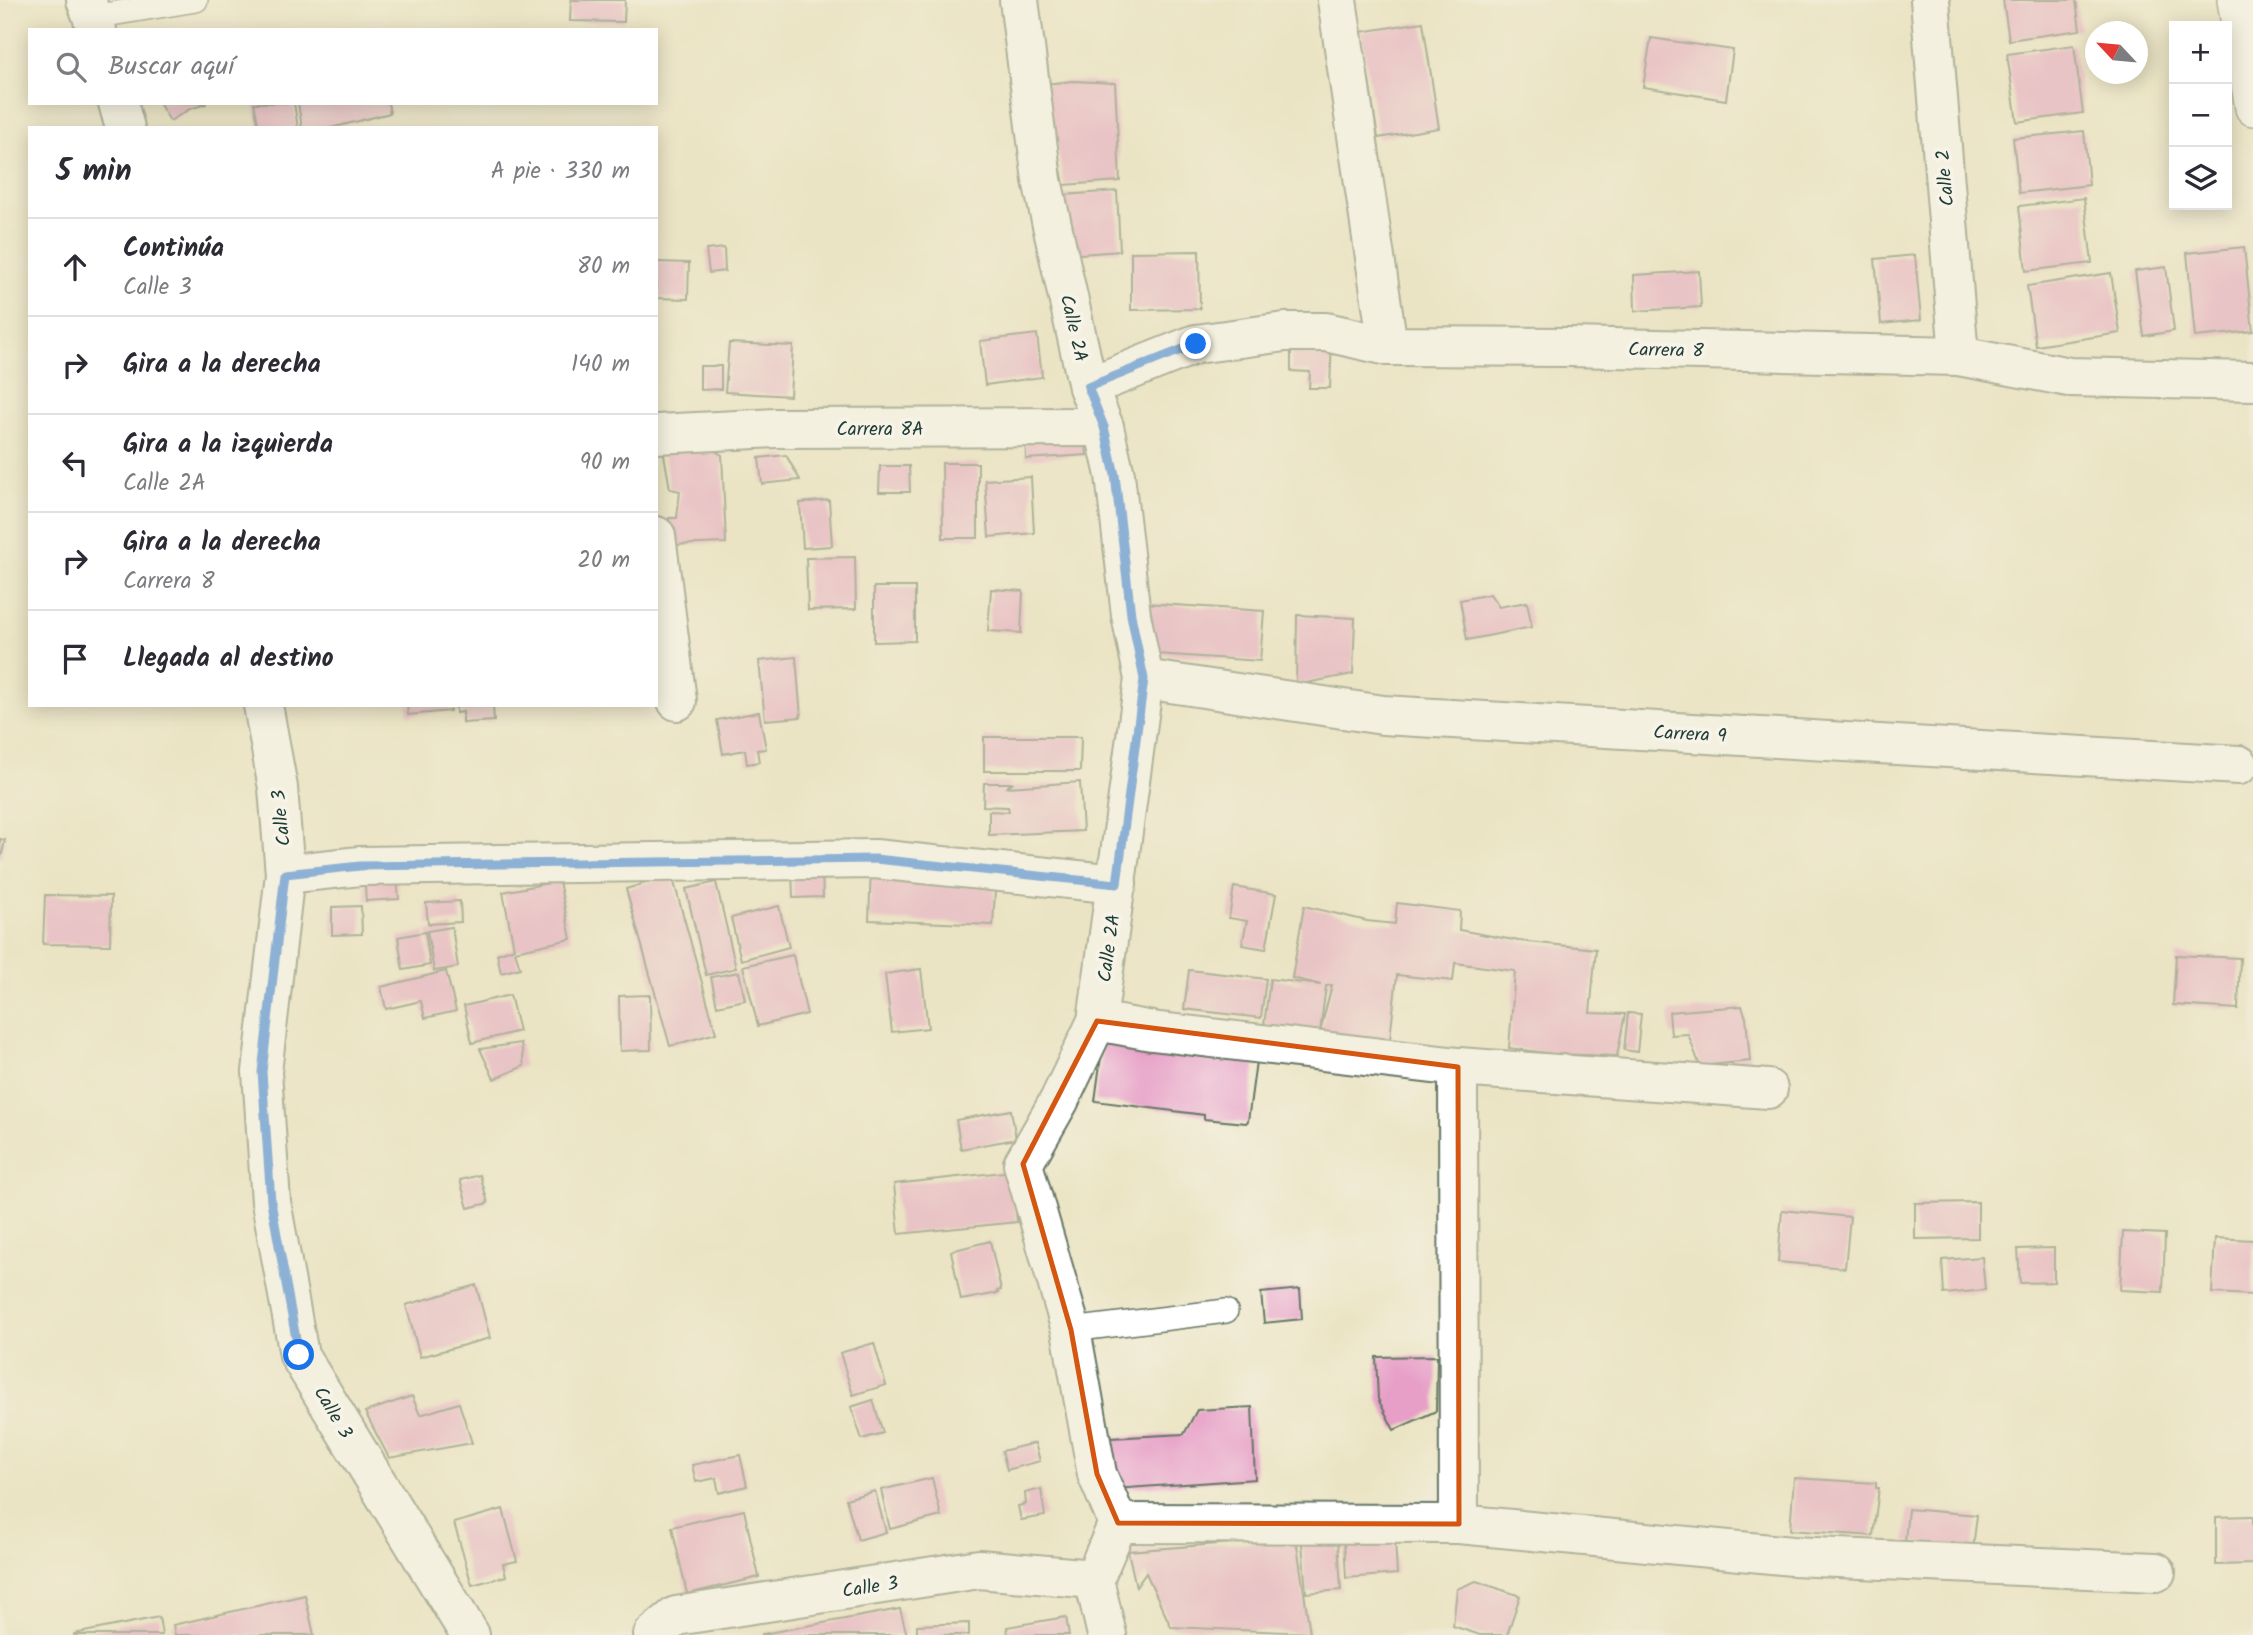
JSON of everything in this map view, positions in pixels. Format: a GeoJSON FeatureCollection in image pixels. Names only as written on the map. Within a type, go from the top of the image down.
{"type":"FeatureCollection","features":[{"type":"Feature","properties":{"kind":"street","name":"Calle 2A"},"geometry":{"type":"LineString","coordinates":[[1019,0],[1042,180],[1088,387],[1104,427],[1115,475],[1131,615],[1144,679],[1097,1021],[1059,1101],[1023,1164],[1071,1330],[1097,1474],[1118,1523]]}},
{"type":"Feature","properties":{"kind":"street"},"geometry":{"type":"LineString","coordinates":[[1337,0],[1388,346]]}},
{"type":"Feature","properties":{"kind":"street","name":"Calle 2"},"geometry":{"type":"LineString","coordinates":[[1930,0],[1959,355]]}},
{"type":"Feature","properties":{"kind":"street"},"geometry":{"type":"LineString","coordinates":[[2235,0],[2253,108]]}},
{"type":"Feature","properties":{"kind":"street"},"geometry":{"type":"LineString","coordinates":[[119,105],[124,126]]}},
{"type":"Feature","properties":{"kind":"street","name":"Carrera 8"},"geometry":{"type":"LineString","coordinates":[[1088,387],[1196,344],[1285,331],[1326,332],[1388,346],[1959,355],[2069,377],[2253,381]]}},
{"type":"Feature","properties":{"kind":"street","name":"Carrera 8A"},"geometry":{"type":"LineString","coordinates":[[658,434],[776,428],[1104,427]]}},
{"type":"Feature","properties":{"kind":"street"},"geometry":{"type":"LineString","coordinates":[[658,552],[677,701]]}},
{"type":"Feature","properties":{"kind":"street","name":"Carrera 9"},"geometry":{"type":"LineString","coordinates":[[1144,679],[1383,715],[2238,765]]}},
{"type":"Feature","properties":{"kind":"street","name":"Calle 3"},"geometry":{"type":"LineString","coordinates":[[263,707],[278,788],[285,874],[262,1072],[271,1202],[299,1355],[470,1635]]}},
{"type":"Feature","properties":{"kind":"street"},"geometry":{"type":"LineString","coordinates":[[285,874],[360,866],[875,859],[1117,884]]}},
{"type":"Feature","properties":{"kind":"street"},"geometry":{"type":"LineString","coordinates":[[1097,1021],[1152,1031],[1458,1067],[1768,1090]]}},
{"type":"Feature","properties":{"kind":"street"},"geometry":{"type":"LineString","coordinates":[[1458,1067],[1459,1524]]}},
{"type":"Feature","properties":{"kind":"street"},"geometry":{"type":"LineString","coordinates":[[1107,1635],[1094,1579],[1118,1523],[1459,1524],[1792,1556],[2156,1572]]}},
{"type":"Feature","properties":{"kind":"street","name":"Calle 3"},"geometry":{"type":"LineString","coordinates":[[653,1635],[676,1616],[979,1569],[1094,1579]]}},
{"type":"Feature","properties":{"kind":"lane"},"geometry":{"type":"LineString","coordinates":[[92,16],[196,0]]}},
{"type":"Feature","properties":{"kind":"lane"},"geometry":{"type":"LineString","coordinates":[[1071,1330],[1226,1311]]}},
{"type":"Feature","properties":{"kind":"highlighted area"},"geometry":{"type":"Polygon","coordinates":[[[1097,1021],[1458,1067],[1459,1524],[1118,1523],[1097,1474],[1071,1330],[1023,1164],[1097,1021]]]}},
{"type":"Feature","properties":{"kind":"building"},"geometry":{"type":"Polygon","coordinates":[[[571,0],[625,0],[624,22],[570,21],[571,0]]]}},
{"type":"Feature","properties":{"kind":"building"},"geometry":{"type":"Polygon","coordinates":[[[2003,0],[2076,0],[2080,30],[2009,40],[2003,0]]]}},
{"type":"Feature","properties":{"kind":"building"},"geometry":{"type":"Polygon","coordinates":[[[1423,22],[1439,128],[1378,138],[1361,32],[1423,22]]]}},
{"type":"Feature","properties":{"kind":"building"},"geometry":{"type":"Polygon","coordinates":[[[1651,38],[1733,50],[1726,100],[1643,87],[1651,38]]]}},
{"type":"Feature","properties":{"kind":"building"},"geometry":{"type":"Polygon","coordinates":[[[2074,45],[2083,113],[2017,122],[2007,54],[2074,45]]]}},
{"type":"Feature","properties":{"kind":"building"},"geometry":{"type":"Polygon","coordinates":[[[1073,81],[1115,83],[1120,181],[1064,185],[1045,84],[1073,81]]]}},
{"type":"Feature","properties":{"kind":"building"},"geometry":{"type":"Polygon","coordinates":[[[160,105],[203,105],[190,109],[170,121],[160,105]]]}},
{"type":"Feature","properties":{"kind":"building"},"geometry":{"type":"Polygon","coordinates":[[[254,105],[294,105],[298,126],[259,126],[254,105]]]}},
{"type":"Feature","properties":{"kind":"building"},"geometry":{"type":"Polygon","coordinates":[[[298,105],[388,105],[390,113],[339,126],[302,126],[298,105]]]}},
{"type":"Feature","properties":{"kind":"building"},"geometry":{"type":"Polygon","coordinates":[[[2084,131],[2089,185],[2019,193],[2013,138],[2084,131]]]}},
{"type":"Feature","properties":{"kind":"building"},"geometry":{"type":"Polygon","coordinates":[[[1117,191],[1120,251],[1067,255],[1063,195],[1117,191]]]}},
{"type":"Feature","properties":{"kind":"building"},"geometry":{"type":"Polygon","coordinates":[[[2084,198],[2092,263],[2026,271],[2019,206],[2084,198]]]}},
{"type":"Feature","properties":{"kind":"building"},"geometry":{"type":"Polygon","coordinates":[[[2244,247],[2253,331],[2195,337],[2187,253],[2244,247]]]}},
{"type":"Feature","properties":{"kind":"building"},"geometry":{"type":"Polygon","coordinates":[[[724,248],[725,271],[709,273],[706,250],[724,248]]]}},
{"type":"Feature","properties":{"kind":"building"},"geometry":{"type":"Polygon","coordinates":[[[1199,251],[1200,309],[1131,310],[1131,252],[1199,251]]]}},
{"type":"Feature","properties":{"kind":"building"},"geometry":{"type":"Polygon","coordinates":[[[1915,255],[1921,320],[1881,324],[1875,259],[1915,255]]]}},
{"type":"Feature","properties":{"kind":"building"},"geometry":{"type":"Polygon","coordinates":[[[658,262],[689,263],[688,299],[658,298],[658,262]]]}},
{"type":"Feature","properties":{"kind":"building"},"geometry":{"type":"Polygon","coordinates":[[[2166,267],[2174,331],[2144,336],[2135,271],[2166,267]]]}},
{"type":"Feature","properties":{"kind":"building"},"geometry":{"type":"Polygon","coordinates":[[[1699,271],[1701,307],[1635,311],[1634,275],[1699,271]]]}},
{"type":"Feature","properties":{"kind":"building"},"geometry":{"type":"Polygon","coordinates":[[[2111,273],[2120,333],[2036,346],[2027,286],[2111,273]]]}},
{"type":"Feature","properties":{"kind":"building"},"geometry":{"type":"Polygon","coordinates":[[[1037,334],[1042,377],[985,385],[980,341],[1037,334]]]}},
{"type":"Feature","properties":{"kind":"building"},"geometry":{"type":"Polygon","coordinates":[[[1291,337],[1332,338],[1330,388],[1309,388],[1310,372],[1291,371],[1291,337]]]}},
{"type":"Feature","properties":{"kind":"building"},"geometry":{"type":"Polygon","coordinates":[[[729,343],[793,346],[790,396],[725,392],[729,343]]]}},
{"type":"Feature","properties":{"kind":"building"},"geometry":{"type":"Polygon","coordinates":[[[700,366],[721,366],[721,389],[700,390],[700,366]]]}},
{"type":"Feature","properties":{"kind":"building"},"geometry":{"type":"Polygon","coordinates":[[[1085,432],[1087,455],[1026,459],[1025,436],[1085,432]]]}},
{"type":"Feature","properties":{"kind":"building"},"geometry":{"type":"Polygon","coordinates":[[[699,442],[722,455],[726,543],[670,545],[669,518],[677,518],[680,491],[670,489],[662,443],[699,442]]]}},
{"type":"Feature","properties":{"kind":"building"},"geometry":{"type":"Polygon","coordinates":[[[786,455],[800,480],[762,484],[759,458],[786,455]]]}},
{"type":"Feature","properties":{"kind":"building"},"geometry":{"type":"Polygon","coordinates":[[[942,463],[978,463],[978,538],[943,538],[942,463]]]}},
{"type":"Feature","properties":{"kind":"building"},"geometry":{"type":"Polygon","coordinates":[[[880,466],[909,466],[910,492],[879,492],[880,466]]]}},
{"type":"Feature","properties":{"kind":"building"},"geometry":{"type":"Polygon","coordinates":[[[1031,477],[1034,533],[989,537],[985,480],[1031,477]]]}},
{"type":"Feature","properties":{"kind":"building"},"geometry":{"type":"Polygon","coordinates":[[[829,500],[832,546],[803,548],[800,503],[829,500]]]}},
{"type":"Feature","properties":{"kind":"building"},"geometry":{"type":"Polygon","coordinates":[[[855,557],[856,609],[808,610],[806,558],[855,557]]]}},
{"type":"Feature","properties":{"kind":"building"},"geometry":{"type":"Polygon","coordinates":[[[874,587],[915,587],[915,641],[874,642],[874,587]]]}},
{"type":"Feature","properties":{"kind":"building"},"geometry":{"type":"Polygon","coordinates":[[[991,589],[1023,591],[1021,633],[988,631],[991,589]]]}},
{"type":"Feature","properties":{"kind":"building"},"geometry":{"type":"Polygon","coordinates":[[[1490,594],[1499,607],[1527,602],[1532,627],[1467,640],[1460,600],[1490,594]]]}},
{"type":"Feature","properties":{"kind":"building"},"geometry":{"type":"Polygon","coordinates":[[[1145,603],[1264,611],[1260,661],[1142,653],[1145,603]]]}},
{"type":"Feature","properties":{"kind":"building"},"geometry":{"type":"Polygon","coordinates":[[[1297,615],[1355,618],[1353,674],[1296,685],[1297,615]]]}},
{"type":"Feature","properties":{"kind":"building"},"geometry":{"type":"Polygon","coordinates":[[[796,657],[801,717],[765,720],[759,661],[796,657]]]}},
{"type":"Feature","properties":{"kind":"building"},"geometry":{"type":"Polygon","coordinates":[[[407,707],[450,707],[450,711],[408,715],[407,707]]]}},
{"type":"Feature","properties":{"kind":"building"},"geometry":{"type":"Polygon","coordinates":[[[456,707],[493,707],[494,721],[463,723],[463,712],[456,713],[456,707]]]}},
{"type":"Feature","properties":{"kind":"building"},"geometry":{"type":"Polygon","coordinates":[[[759,712],[766,749],[757,750],[759,762],[747,764],[745,750],[723,754],[717,720],[759,712]]]}},
{"type":"Feature","properties":{"kind":"building"},"geometry":{"type":"Polygon","coordinates":[[[984,737],[1081,737],[1080,771],[984,771],[984,737]]]}},
{"type":"Feature","properties":{"kind":"building"},"geometry":{"type":"Polygon","coordinates":[[[1080,782],[1083,831],[989,835],[989,811],[1009,812],[1008,807],[983,806],[984,783],[1012,783],[1007,787],[1080,782]]]}},
{"type":"Feature","properties":{"kind":"building"},"geometry":{"type":"Polygon","coordinates":[[[0,839],[5,840],[1,858],[0,858],[0,839]]]}},
{"type":"Feature","properties":{"kind":"building"},"geometry":{"type":"Polygon","coordinates":[[[871,868],[996,873],[993,925],[869,920],[871,868]]]}},
{"type":"Feature","properties":{"kind":"building"},"geometry":{"type":"Polygon","coordinates":[[[396,869],[399,899],[366,901],[364,872],[396,869]]]}},
{"type":"Feature","properties":{"kind":"building"},"geometry":{"type":"Polygon","coordinates":[[[822,870],[823,897],[793,898],[792,871],[822,870]]]}},
{"type":"Feature","properties":{"kind":"building"},"geometry":{"type":"Polygon","coordinates":[[[672,875],[716,1033],[670,1046],[626,889],[672,875]]]}},
{"type":"Feature","properties":{"kind":"building"},"geometry":{"type":"Polygon","coordinates":[[[559,881],[571,939],[515,951],[520,968],[501,973],[497,954],[514,948],[503,892],[559,881]]]}},
{"type":"Feature","properties":{"kind":"building"},"geometry":{"type":"Polygon","coordinates":[[[716,882],[736,968],[706,975],[686,889],[716,882]]]}},
{"type":"Feature","properties":{"kind":"building"},"geometry":{"type":"Polygon","coordinates":[[[1234,887],[1276,894],[1266,949],[1242,945],[1247,921],[1229,918],[1234,887]]]}},
{"type":"Feature","properties":{"kind":"building"},"geometry":{"type":"Polygon","coordinates":[[[45,895],[111,896],[110,945],[43,944],[45,895]]]}},
{"type":"Feature","properties":{"kind":"building"},"geometry":{"type":"Polygon","coordinates":[[[460,901],[461,922],[428,924],[426,903],[460,901]]]}},
{"type":"Feature","properties":{"kind":"building"},"geometry":{"type":"Polygon","coordinates":[[[1397,903],[1460,911],[1459,930],[1519,941],[1596,949],[1590,1013],[1625,1014],[1617,1056],[1553,1054],[1509,1048],[1515,971],[1455,963],[1453,981],[1397,975],[1389,1048],[1320,1032],[1264,1025],[1270,979],[1321,985],[1292,978],[1304,906],[1367,921],[1395,924],[1397,903]],[[1332,985],[1326,986],[1320,1032],[1332,985]]]}},
{"type":"Feature","properties":{"kind":"building"},"geometry":{"type":"Polygon","coordinates":[[[361,906],[362,934],[332,935],[332,907],[361,906]]]}},
{"type":"Feature","properties":{"kind":"building"},"geometry":{"type":"Polygon","coordinates":[[[779,906],[789,947],[741,960],[731,918],[779,906]]]}},
{"type":"Feature","properties":{"kind":"building"},"geometry":{"type":"Polygon","coordinates":[[[452,927],[458,967],[434,971],[427,931],[452,927]]]}},
{"type":"Feature","properties":{"kind":"building"},"geometry":{"type":"Polygon","coordinates":[[[425,932],[430,965],[403,970],[398,937],[425,932]]]}},
{"type":"Feature","properties":{"kind":"building"},"geometry":{"type":"Polygon","coordinates":[[[793,955],[807,1014],[758,1026],[743,966],[793,955]]]}},
{"type":"Feature","properties":{"kind":"building"},"geometry":{"type":"Polygon","coordinates":[[[2176,955],[2240,958],[2238,1009],[2173,1005],[2176,955]]]}},
{"type":"Feature","properties":{"kind":"building"},"geometry":{"type":"Polygon","coordinates":[[[921,969],[928,1028],[892,1032],[885,974],[921,969]]]}},
{"type":"Feature","properties":{"kind":"building"},"geometry":{"type":"Polygon","coordinates":[[[1189,970],[1266,979],[1261,1018],[1184,1009],[1189,970]]]}},
{"type":"Feature","properties":{"kind":"building"},"geometry":{"type":"Polygon","coordinates":[[[446,971],[456,1011],[425,1018],[421,1001],[386,1009],[381,987],[446,971]]]}},
{"type":"Feature","properties":{"kind":"building"},"geometry":{"type":"Polygon","coordinates":[[[739,972],[745,1000],[717,1006],[711,977],[739,972]]]}},
{"type":"Feature","properties":{"kind":"building"},"geometry":{"type":"Polygon","coordinates":[[[510,995],[519,1031],[472,1043],[464,1006],[510,995]]]}},
{"type":"Feature","properties":{"kind":"building"},"geometry":{"type":"Polygon","coordinates":[[[650,995],[651,1050],[620,1051],[619,996],[650,995]]]}},
{"type":"Feature","properties":{"kind":"building"},"geometry":{"type":"Polygon","coordinates":[[[1742,1006],[1746,1018],[1750,1061],[1700,1066],[1688,1034],[1671,1035],[1669,1012],[1742,1006]]]}},
{"type":"Feature","properties":{"kind":"building"},"geometry":{"type":"Polygon","coordinates":[[[1628,1013],[1641,1014],[1637,1052],[1624,1050],[1628,1013]]]}},
{"type":"Feature","properties":{"kind":"building"},"geometry":{"type":"Polygon","coordinates":[[[1105,1027],[1258,1046],[1248,1121],[1204,1119],[1204,1115],[1095,1101],[1105,1027]]]}},
{"type":"Feature","properties":{"kind":"building"},"geometry":{"type":"Polygon","coordinates":[[[521,1043],[524,1066],[494,1079],[480,1049],[521,1043]]]}},
{"type":"Feature","properties":{"kind":"building"},"geometry":{"type":"Polygon","coordinates":[[[1011,1110],[1016,1139],[961,1149],[956,1120],[1011,1110]]]}},
{"type":"Feature","properties":{"kind":"building"},"geometry":{"type":"Polygon","coordinates":[[[1012,1171],[1017,1222],[899,1234],[894,1184],[1012,1171]]]}},
{"type":"Feature","properties":{"kind":"building"},"geometry":{"type":"Polygon","coordinates":[[[480,1175],[488,1203],[468,1208],[460,1180],[480,1175]]]}},
{"type":"Feature","properties":{"kind":"building"},"geometry":{"type":"Polygon","coordinates":[[[1978,1202],[1978,1238],[1915,1239],[1915,1203],[1978,1202]]]}},
{"type":"Feature","properties":{"kind":"building"},"geometry":{"type":"Polygon","coordinates":[[[1782,1210],[1850,1217],[1845,1268],[1778,1262],[1782,1210]]]}},
{"type":"Feature","properties":{"kind":"building"},"geometry":{"type":"Polygon","coordinates":[[[2123,1232],[2165,1234],[2163,1292],[2120,1290],[2123,1232]]]}},
{"type":"Feature","properties":{"kind":"building"},"geometry":{"type":"Polygon","coordinates":[[[2215,1238],[2253,1240],[2253,1295],[2212,1293],[2215,1238]]]}},
{"type":"Feature","properties":{"kind":"building"},"geometry":{"type":"Polygon","coordinates":[[[990,1241],[1001,1290],[997,1291],[998,1293],[961,1300],[951,1251],[990,1241]]]}},
{"type":"Feature","properties":{"kind":"building"},"geometry":{"type":"Polygon","coordinates":[[[2054,1248],[2054,1282],[2020,1283],[2018,1249],[2054,1248]]]}},
{"type":"Feature","properties":{"kind":"building"},"geometry":{"type":"Polygon","coordinates":[[[1982,1257],[1985,1290],[1944,1294],[1942,1260],[1982,1257]]]}},
{"type":"Feature","properties":{"kind":"building"},"geometry":{"type":"Polygon","coordinates":[[[476,1285],[490,1338],[420,1357],[406,1305],[476,1285]]]}},
{"type":"Feature","properties":{"kind":"building"},"geometry":{"type":"Polygon","coordinates":[[[1300,1289],[1302,1319],[1264,1323],[1261,1293],[1300,1289]]]}},
{"type":"Feature","properties":{"kind":"building"},"geometry":{"type":"Polygon","coordinates":[[[874,1343],[886,1385],[853,1395],[840,1353],[874,1343]]]}},
{"type":"Feature","properties":{"kind":"building"},"geometry":{"type":"Polygon","coordinates":[[[1437,1356],[1436,1411],[1394,1430],[1378,1399],[1376,1357],[1437,1356]]]}},
{"type":"Feature","properties":{"kind":"building"},"geometry":{"type":"Polygon","coordinates":[[[412,1396],[420,1415],[459,1403],[472,1443],[389,1458],[365,1412],[412,1396]]]}},
{"type":"Feature","properties":{"kind":"building"},"geometry":{"type":"Polygon","coordinates":[[[873,1400],[883,1433],[862,1439],[851,1407],[873,1400]]]}},
{"type":"Feature","properties":{"kind":"building"},"geometry":{"type":"Polygon","coordinates":[[[1252,1407],[1255,1479],[1114,1489],[1110,1438],[1184,1434],[1197,1410],[1252,1407]]]}},
{"type":"Feature","properties":{"kind":"building"},"geometry":{"type":"Polygon","coordinates":[[[1035,1443],[1040,1461],[1007,1470],[1002,1451],[1035,1443]]]}},
{"type":"Feature","properties":{"kind":"building"},"geometry":{"type":"Polygon","coordinates":[[[740,1455],[747,1486],[719,1493],[716,1478],[696,1482],[692,1465],[740,1455]]]}},
{"type":"Feature","properties":{"kind":"building"},"geometry":{"type":"Polygon","coordinates":[[[932,1478],[941,1516],[890,1529],[881,1490],[932,1478]]]}},
{"type":"Feature","properties":{"kind":"building"},"geometry":{"type":"Polygon","coordinates":[[[1794,1478],[1876,1483],[1876,1488],[1879,1488],[1873,1536],[1790,1530],[1794,1478]]]}},
{"type":"Feature","properties":{"kind":"building"},"geometry":{"type":"Polygon","coordinates":[[[1041,1489],[1045,1516],[1021,1520],[1018,1506],[1026,1504],[1025,1493],[1041,1489]]]}},
{"type":"Feature","properties":{"kind":"building"},"geometry":{"type":"Polygon","coordinates":[[[875,1491],[886,1532],[858,1540],[846,1499],[875,1491]]]}},
{"type":"Feature","properties":{"kind":"building"},"geometry":{"type":"Polygon","coordinates":[[[503,1509],[517,1561],[503,1564],[506,1576],[472,1585],[454,1523],[503,1509]]]}},
{"type":"Feature","properties":{"kind":"building"},"geometry":{"type":"Polygon","coordinates":[[[1908,1509],[1977,1515],[1973,1549],[1905,1542],[1908,1509]]]}},
{"type":"Feature","properties":{"kind":"building"},"geometry":{"type":"Polygon","coordinates":[[[744,1510],[759,1577],[687,1594],[672,1527],[744,1510]]]}},
{"type":"Feature","properties":{"kind":"building"},"geometry":{"type":"Polygon","coordinates":[[[2253,1516],[2253,1564],[2216,1565],[2216,1517],[2253,1516]]]}},
{"type":"Feature","properties":{"kind":"building"},"geometry":{"type":"Polygon","coordinates":[[[1296,1538],[1310,1633],[1171,1627],[1146,1573],[1136,1587],[1128,1551],[1296,1538]]]}},
{"type":"Feature","properties":{"kind":"building"},"geometry":{"type":"Polygon","coordinates":[[[1395,1539],[1397,1574],[1346,1578],[1344,1541],[1395,1539]]]}},
{"type":"Feature","properties":{"kind":"building"},"geometry":{"type":"Polygon","coordinates":[[[1338,1541],[1341,1590],[1306,1593],[1302,1543],[1338,1541]]]}},
{"type":"Feature","properties":{"kind":"building"},"geometry":{"type":"Polygon","coordinates":[[[1476,1581],[1520,1596],[1507,1635],[1480,1635],[1453,1626],[1457,1589],[1476,1581]]]}},
{"type":"Feature","properties":{"kind":"building"},"geometry":{"type":"Polygon","coordinates":[[[305,1595],[314,1635],[175,1635],[173,1625],[305,1595]]]}},
{"type":"Feature","properties":{"kind":"building"},"geometry":{"type":"Polygon","coordinates":[[[900,1609],[907,1635],[762,1635],[762,1634],[900,1609]]]}},
{"type":"Feature","properties":{"kind":"building"},"geometry":{"type":"Polygon","coordinates":[[[159,1617],[162,1635],[74,1635],[74,1634],[159,1617]]]}},
{"type":"Feature","properties":{"kind":"building"},"geometry":{"type":"Polygon","coordinates":[[[1066,1617],[1069,1635],[1008,1635],[1007,1627],[1066,1617]]]}},
{"type":"Feature","properties":{"kind":"building"},"geometry":{"type":"Polygon","coordinates":[[[969,1623],[969,1635],[917,1635],[917,1625],[969,1623]]]}},
{"type":"Feature","properties":{"kind":"route"},"geometry":{"type":"LineString","coordinates":[[299,1355],[271,1202],[262,1072],[285,874],[360,866],[875,859],[1117,884],[1144,679],[1131,615],[1115,475],[1104,427],[1088,387],[1196,344]]}}]}
